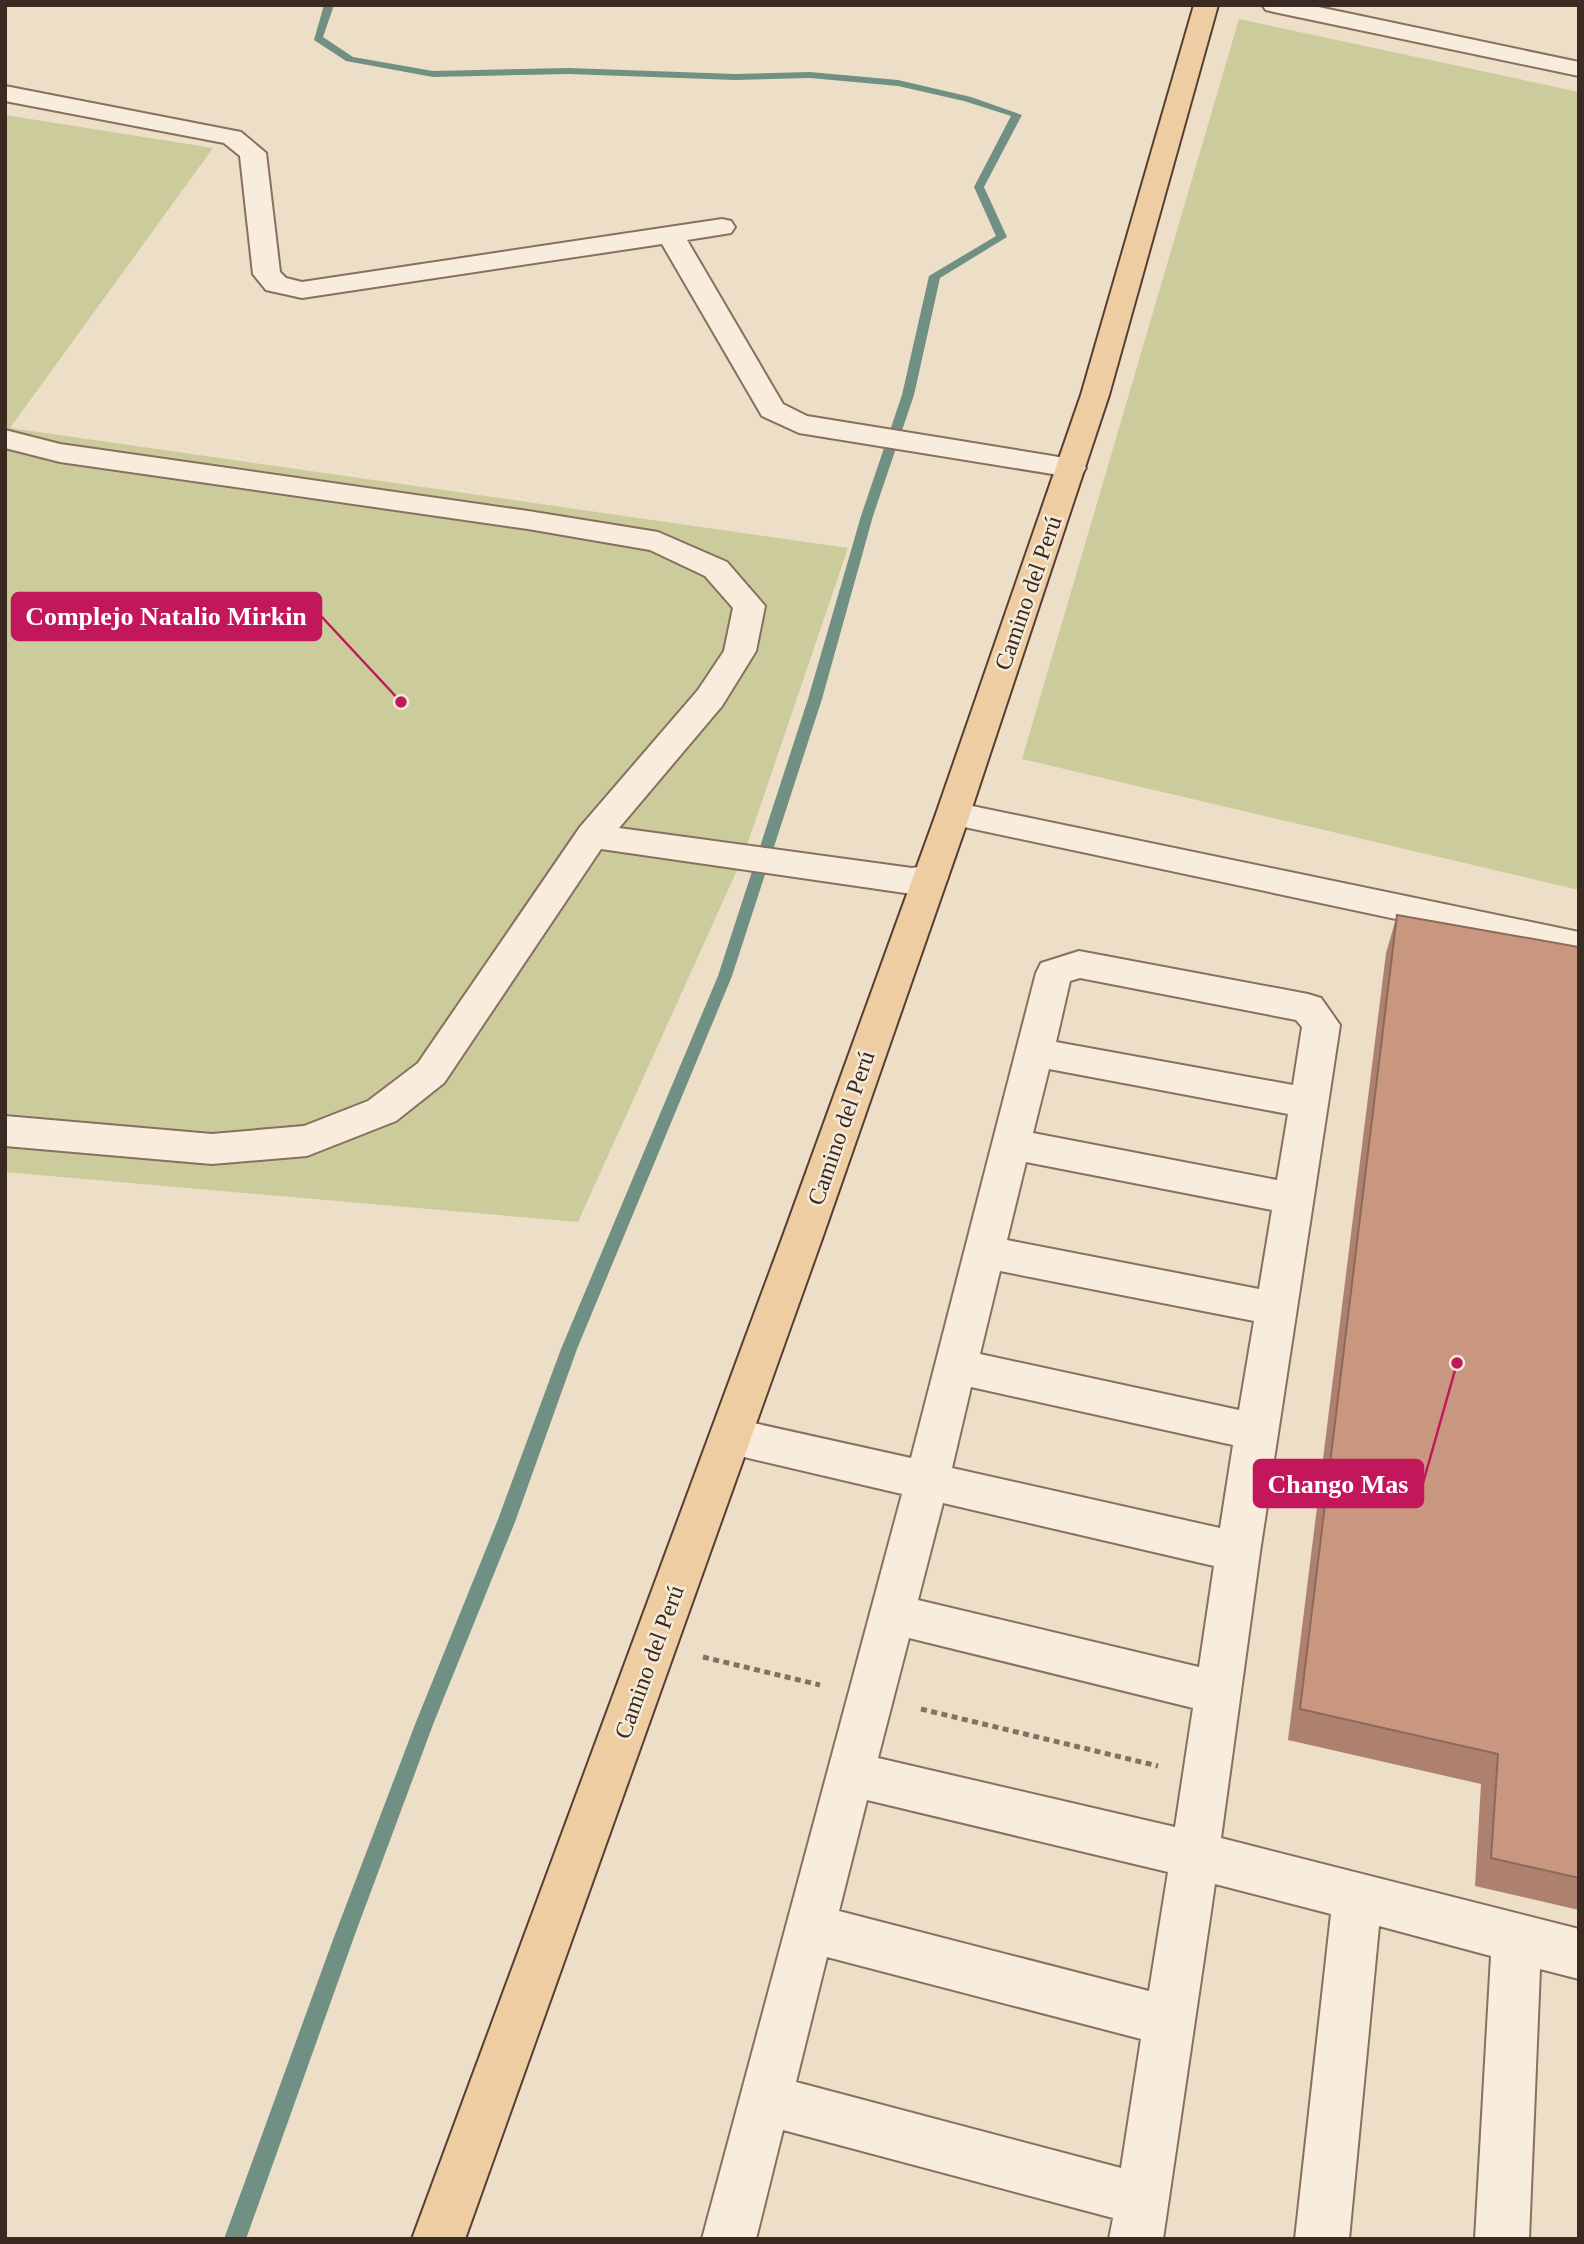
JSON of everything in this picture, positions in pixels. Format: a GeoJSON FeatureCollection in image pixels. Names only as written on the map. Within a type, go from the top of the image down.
{"type":"FeatureCollection","features":[{"type":"Feature","properties":{"kind":"main road","name":"Camino del Perú"},"geometry":{"type":"LineString","coordinates":[[438,2239],[731,1436],[953,814],[1095,395],[1206,5]]}},
{"type":"Feature","properties":{"kind":"street"},"geometry":{"type":"LineString","coordinates":[[1274,5],[1579,69]]}},
{"type":"Feature","properties":{"kind":"street"},"geometry":{"type":"LineString","coordinates":[[5,93],[232,137],[253,153],[267,274],[276,284],[302,290],[722,227]]}},
{"type":"Feature","properties":{"kind":"street"},"geometry":{"type":"LineString","coordinates":[[670,234],[772,410],[799,424],[1071,468]]}},
{"type":"Feature","properties":{"kind":"street"},"geometry":{"type":"LineString","coordinates":[[5,439],[60,453],[528,520],[658,542],[716,569],[748,606],[740,651],[710,698],[592,835],[431,1073],[382,1111],[307,1141],[212,1149],[5,1131]]}},
{"type":"Feature","properties":{"kind":"street"},"geometry":{"type":"LineString","coordinates":[[953,814],[1579,944]]}},
{"type":"Feature","properties":{"kind":"street"},"geometry":{"type":"LineString","coordinates":[[592,835],[912,881],[930,878]]}},
{"type":"Feature","properties":{"kind":"street"},"geometry":{"type":"LineString","coordinates":[[729,2239],[927,1481],[1054,973],[1079,964],[1308,1008],[1321,1025],[1238,1552],[1207,1777],[1139,2219],[766,2100]]}},
{"type":"Feature","properties":{"kind":"street"},"geometry":{"type":"LineString","coordinates":[[1034,1052],[1309,1103]]}},
{"type":"Feature","properties":{"kind":"street"},"geometry":{"type":"LineString","coordinates":[[1011,1144],[1294,1199]]}},
{"type":"Feature","properties":{"kind":"street"},"geometry":{"type":"LineString","coordinates":[[984,1252],[1277,1308]]}},
{"type":"Feature","properties":{"kind":"street"},"geometry":{"type":"LineString","coordinates":[[955,1366],[1258,1432]]}},
{"type":"Feature","properties":{"kind":"street"},"geometry":{"type":"LineString","coordinates":[[731,1436],[1238,1552]]}},
{"type":"Feature","properties":{"kind":"street"},"geometry":{"type":"LineString","coordinates":[[892,1614],[1219,1693]]}},
{"type":"Feature","properties":{"kind":"street"},"geometry":{"type":"LineString","coordinates":[[850,1774],[1195,1855],[1579,1954]]}},
{"type":"Feature","properties":{"kind":"street"},"geometry":{"type":"LineString","coordinates":[[1322,2239],[1357,1897]]}},
{"type":"Feature","properties":{"kind":"street"},"geometry":{"type":"LineString","coordinates":[[810,1928],[1170,2021]]}},
{"type":"Feature","properties":{"kind":"street"},"geometry":{"type":"LineString","coordinates":[[1502,2239],[1517,1938]]}},
{"type":"Feature","properties":{"kind":"path"},"geometry":{"type":"LineString","coordinates":[[655,1645],[1207,1777]]}},
{"type":"Feature","properties":{"kind":"green space"},"geometry":{"type":"Polygon","coordinates":[[[1239,19],[1579,92],[1579,890],[1022,759],[1239,19]]]}},
{"type":"Feature","properties":{"kind":"green space"},"geometry":{"type":"Polygon","coordinates":[[[5,115],[213,148],[10,428],[848,548],[743,857],[578,1222],[5,1172],[5,115]]]}},
{"type":"Feature","properties":{"kind":"building"},"geometry":{"type":"Polygon","coordinates":[[[1397,915],[1579,947],[1579,1878],[1491,1858],[1498,1754],[1300,1709],[1397,915]]]}},
{"type":"Feature","properties":{"kind":"waterway"},"geometry":{"type":"LineString","coordinates":[[235,2239],[344,1937],[425,1722],[506,1522],[569,1349],[725,976],[815,699],[867,516],[908,395],[935,276],[1002,237],[979,187],[1017,115],[967,99],[898,83],[810,75],[735,77],[569,71],[433,74],[350,59],[318,38],[329,5]]}},
{"type":"Feature","properties":{"kind":"place","name":"Complejo Natalio Mirkin"},"geometry":{"type":"Point","coordinates":[401,702]}},
{"type":"Feature","properties":{"kind":"place","name":"Chango Mas"},"geometry":{"type":"Point","coordinates":[1457,1363]}}]}
